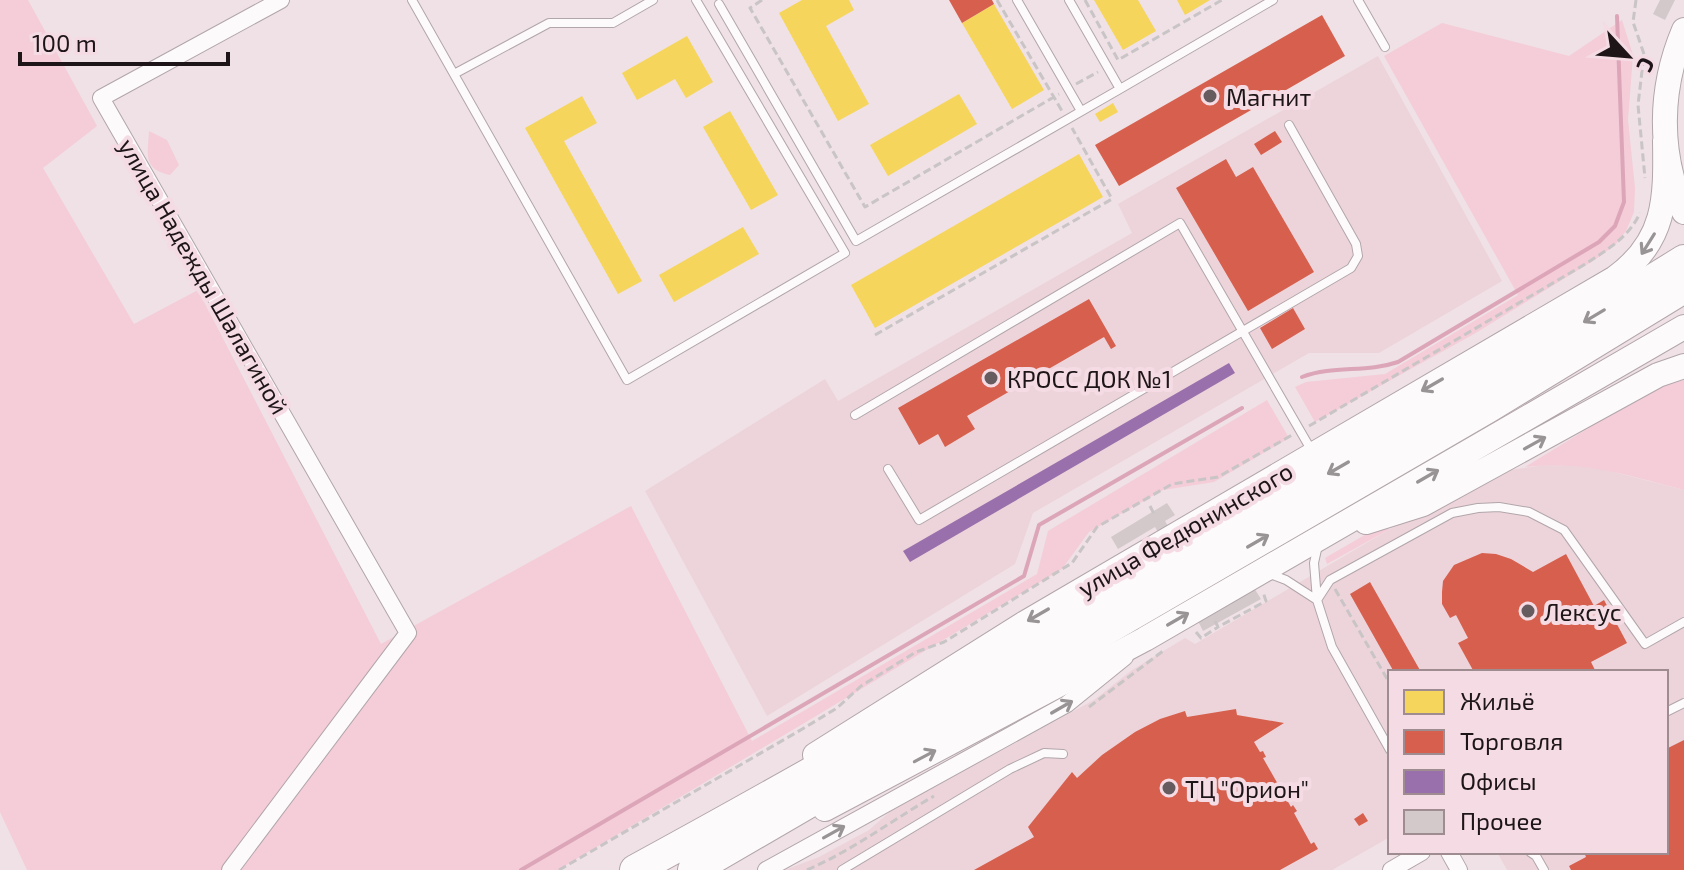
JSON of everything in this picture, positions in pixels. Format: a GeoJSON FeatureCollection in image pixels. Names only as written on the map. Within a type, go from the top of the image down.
{"type":"FeatureCollection","features":[{"type":"Feature","properties":{"kind":"highway"},"geometry":{"type":"LineString","coordinates":[[1483,397],[1684,260]]}},
{"type":"Feature","properties":{"kind":"highway"},"geometry":{"type":"LineString","coordinates":[[1483,397],[1684,288]]}},
{"type":"Feature","properties":{"kind":"highway","name":"улица Федюнинского"},"geometry":{"type":"LineString","coordinates":[[635,870],[817,772],[1483,397]]}},
{"type":"Feature","properties":{"kind":"highway","name":"улица Федюнинского"},"geometry":{"type":"LineString","coordinates":[[693,870],[1483,397]]}},
{"type":"Feature","properties":{"kind":"main road"},"geometry":{"type":"LineString","coordinates":[[1684,30],[1667,83],[1664,112],[1669,169],[1684,212]]}},
{"type":"Feature","properties":{"kind":"main road","name":"улица Федюнинского"},"geometry":{"type":"LineString","coordinates":[[628,870],[1025,623],[1578,300],[1629,267],[1642,254],[1658,226],[1666,187],[1665,141]]}},
{"type":"Feature","properties":{"kind":"main road"},"geometry":{"type":"LineString","coordinates":[[707,870],[1145,639],[1684,327]]}},
{"type":"Feature","properties":{"kind":"main road"},"geometry":{"type":"LineString","coordinates":[[1328,534],[1423,504],[1658,375],[1684,366]]}},
{"type":"Feature","properties":{"kind":"street","name":"улица Надежды Шалагиной"},"geometry":{"type":"LineString","coordinates":[[230,870],[408,633],[101,98],[281,0]]}},
{"type":"Feature","properties":{"kind":"street"},"geometry":{"type":"LineString","coordinates":[[766,870],[1067,704],[1101,679],[1145,639]]}},
{"type":"Feature","properties":{"kind":"street"},"geometry":{"type":"LineString","coordinates":[[1391,870],[1419,854]]}},
{"type":"Feature","properties":{"kind":"lane"},"geometry":{"type":"LineString","coordinates":[[412,0],[627,380],[845,253],[696,0]]}},
{"type":"Feature","properties":{"kind":"lane"},"geometry":{"type":"LineString","coordinates":[[454,74],[549,23],[613,23],[653,0]]}},
{"type":"Feature","properties":{"kind":"lane"},"geometry":{"type":"LineString","coordinates":[[1017,0],[1081,111]]}},
{"type":"Feature","properties":{"kind":"lane"},"geometry":{"type":"LineString","coordinates":[[1069,0],[1120,89]]}},
{"type":"Feature","properties":{"kind":"lane"},"geometry":{"type":"LineString","coordinates":[[719,4],[856,241],[1273,0]]}},
{"type":"Feature","properties":{"kind":"lane"},"geometry":{"type":"LineString","coordinates":[[1358,0],[1385,47]]}},
{"type":"Feature","properties":{"kind":"lane"},"geometry":{"type":"LineString","coordinates":[[888,469],[919,520],[1351,268],[1358,256],[1356,244],[1289,125]]}},
{"type":"Feature","properties":{"kind":"lane"},"geometry":{"type":"LineString","coordinates":[[855,415],[1180,223],[1313,454]]}},
{"type":"Feature","properties":{"kind":"lane"},"geometry":{"type":"LineString","coordinates":[[1317,600],[1330,580],[1452,513],[1499,507],[1529,512],[1564,530],[1645,644],[1684,622]]}},
{"type":"Feature","properties":{"kind":"lane"},"geometry":{"type":"LineString","coordinates":[[1328,534],[1314,563],[1317,600],[1332,647],[1388,746]]}},
{"type":"Feature","properties":{"kind":"lane"},"geometry":{"type":"LineString","coordinates":[[1261,571],[1286,580],[1317,600]]}},
{"type":"Feature","properties":{"kind":"lane"},"geometry":{"type":"LineString","coordinates":[[842,870],[1010,769],[1044,753],[1063,754]]}},
{"type":"Feature","properties":{"kind":"path"},"geometry":{"type":"LineString","coordinates":[[762,0],[750,8],[865,207],[1107,67]]}},
{"type":"Feature","properties":{"kind":"path"},"geometry":{"type":"LineString","coordinates":[[875,335],[1112,199],[997,0]]}},
{"type":"Feature","properties":{"kind":"path"},"geometry":{"type":"LineString","coordinates":[[1085,0],[1118,60],[1222,0]]}},
{"type":"Feature","properties":{"kind":"path"},"geometry":{"type":"LineString","coordinates":[[1636,0],[1633,22],[1644,54],[1638,105],[1645,187]]}},
{"type":"Feature","properties":{"kind":"path"},"geometry":{"type":"LineString","coordinates":[[559,870],[804,728],[837,708],[861,686],[916,652],[944,642],[1072,563],[1097,527],[1172,484],[1218,477],[1587,263],[1620,240],[1635,224],[1643,206]]}},
{"type":"Feature","properties":{"kind":"path"},"geometry":{"type":"LineString","coordinates":[[1150,506],[1155,516]]}},
{"type":"Feature","properties":{"kind":"path"},"geometry":{"type":"LineString","coordinates":[[1215,621],[1218,627],[1266,601],[1262,593],[1286,580]]}},
{"type":"Feature","properties":{"kind":"shaded area"},"geometry":{"type":"Polygon","coordinates":[[[0,0],[28,0],[97,126],[43,168],[134,324],[198,290],[381,644],[631,506],[752,741],[1037,574],[1048,531],[1267,400],[1289,438],[1214,482],[1163,490],[1089,532],[1062,569],[558,870],[27,870],[0,812],[0,0]]]}},
{"type":"Feature","properties":{"kind":"shaded area"},"geometry":{"type":"Polygon","coordinates":[[[1622,20],[1633,55],[1628,120],[1635,188],[1634,212],[1626,231],[1615,245],[1596,259],[1474,334],[1315,422],[1295,387],[1306,382],[1385,374],[1518,295],[1384,56],[1442,23],[1569,56],[1622,20]]]}},
{"type":"Feature","properties":{"kind":"shaded area"},"geometry":{"type":"Polygon","coordinates":[[[1378,56],[1502,281],[1379,353],[1309,353],[1033,513],[1015,564],[767,716],[645,491],[825,379],[838,401],[1132,233],[1118,204],[1378,56]]]}},
{"type":"Feature","properties":{"kind":"shaded area"},"geometry":{"type":"Polygon","coordinates":[[[149,131],[167,140],[179,165],[170,175],[151,165],[149,131]]]}},
{"type":"Feature","properties":{"kind":"shaded area"},"geometry":{"type":"Polygon","coordinates":[[[1684,380],[1684,490],[1587,468],[1525,467],[1654,388],[1684,380]]]}},
{"type":"Feature","properties":{"kind":"shaded area"},"geometry":{"type":"Polygon","coordinates":[[[1545,465],[1594,467],[1684,490],[1684,870],[1507,870],[1498,854],[1668,854],[1668,670],[1388,670],[1388,838],[1332,870],[785,870],[819,857],[869,830],[892,810],[1094,700],[1132,670],[1185,638],[1195,644],[1390,529],[1510,470],[1545,465]]]}},
{"type":"Feature","properties":{"kind":"shaded area"},"geometry":{"type":"Polygon","coordinates":[[[1375,529],[1390,529],[1327,564],[1325,558],[1375,529]]]}},
{"type":"Feature","properties":{"kind":"building: Жильё"},"geometry":{"type":"Polygon","coordinates":[[[802,0],[849,0],[854,10],[826,26],[869,104],[838,121],[779,13],[802,0]]]}},
{"type":"Feature","properties":{"kind":"building: Жильё"},"geometry":{"type":"Polygon","coordinates":[[[1094,0],[1138,0],[1156,31],[1123,50],[1094,0]]]}},
{"type":"Feature","properties":{"kind":"building: Жильё"},"geometry":{"type":"Polygon","coordinates":[[[1177,0],[1210,0],[1185,15],[1177,0]]]}},
{"type":"Feature","properties":{"kind":"building: Жильё"},"geometry":{"type":"Polygon","coordinates":[[[994,4],[1044,90],[1012,109],[962,23],[994,4]]]}},
{"type":"Feature","properties":{"kind":"building: Жильё"},"geometry":{"type":"Polygon","coordinates":[[[687,36],[713,82],[686,98],[675,79],[637,100],[622,73],[687,36]]]}},
{"type":"Feature","properties":{"kind":"building: Жильё"},"geometry":{"type":"Polygon","coordinates":[[[959,94],[977,124],[888,176],[870,145],[959,94]]]}},
{"type":"Feature","properties":{"kind":"building: Жильё"},"geometry":{"type":"Polygon","coordinates":[[[582,96],[597,123],[564,141],[642,281],[618,294],[525,128],[582,96]]]}},
{"type":"Feature","properties":{"kind":"building: Жильё"},"geometry":{"type":"Polygon","coordinates":[[[1113,103],[1118,112],[1100,122],[1095,114],[1113,103]]]}},
{"type":"Feature","properties":{"kind":"building: Жильё"},"geometry":{"type":"Polygon","coordinates":[[[730,111],[778,195],[751,210],[703,127],[730,111]]]}},
{"type":"Feature","properties":{"kind":"building: Жильё"},"geometry":{"type":"Polygon","coordinates":[[[1079,154],[1103,197],[875,328],[851,285],[1079,154]]]}},
{"type":"Feature","properties":{"kind":"building: Жильё"},"geometry":{"type":"Polygon","coordinates":[[[743,227],[759,254],[674,302],[659,275],[743,227]]]}},
{"type":"Feature","properties":{"kind":"building: Торговля"},"geometry":{"type":"Polygon","coordinates":[[[949,0],[992,0],[994,4],[962,23],[949,0]]]}},
{"type":"Feature","properties":{"kind":"building: Торговля"},"geometry":{"type":"Polygon","coordinates":[[[1322,15],[1345,56],[1119,186],[1095,145],[1322,15]]]}},
{"type":"Feature","properties":{"kind":"building: Торговля"},"geometry":{"type":"Polygon","coordinates":[[[1275,131],[1282,142],[1261,155],[1254,144],[1275,131]]]}},
{"type":"Feature","properties":{"kind":"building: Торговля"},"geometry":{"type":"Polygon","coordinates":[[[1226,159],[1236,177],[1253,167],[1314,272],[1248,311],[1176,188],[1226,159]]]}},
{"type":"Feature","properties":{"kind":"building: Торговля","name":"КРОСС ДОК №1"},"geometry":{"type":"Polygon","coordinates":[[[1089,299],[1116,346],[1111,349],[1104,337],[967,416],[975,429],[945,447],[938,434],[919,445],[898,408],[1089,299]]]}},
{"type":"Feature","properties":{"kind":"building: Торговля"},"geometry":{"type":"Polygon","coordinates":[[[1293,308],[1305,329],[1272,349],[1260,328],[1293,308]]]}},
{"type":"Feature","properties":{"kind":"building: Торговля","name":"Лексус"},"geometry":{"type":"Polygon","coordinates":[[[1482,553],[1496,554],[1533,572],[1566,554],[1594,606],[1604,600],[1627,643],[1591,662],[1595,670],[1473,670],[1458,643],[1468,638],[1456,615],[1450,618],[1442,604],[1443,581],[1454,565],[1482,553]]]}},
{"type":"Feature","properties":{"kind":"building: Торговля"},"geometry":{"type":"Polygon","coordinates":[[[1370,582],[1420,670],[1393,670],[1350,594],[1370,582]]]}},
{"type":"Feature","properties":{"kind":"building: Торговля","name":"ТЦ \"Орион\""},"geometry":{"type":"Polygon","coordinates":[[[1236,709],[1237,715],[1284,723],[1254,742],[1260,752],[1263,751],[1266,757],[1263,758],[1291,807],[1293,805],[1297,811],[1294,813],[1311,844],[1314,842],[1318,849],[1280,870],[974,870],[1034,837],[1028,827],[1072,772],[1077,778],[1102,755],[1135,732],[1185,711],[1187,717],[1236,709]]]}},
{"type":"Feature","properties":{"kind":"building: Торговля"},"geometry":{"type":"Polygon","coordinates":[[[1684,740],[1684,870],[1571,870],[1569,866],[1586,857],[1585,854],[1668,854],[1668,748],[1684,740]]]}},
{"type":"Feature","properties":{"kind":"building: Торговля"},"geometry":{"type":"Polygon","coordinates":[[[1363,813],[1368,821],[1359,826],[1354,819],[1363,813]]]}},
{"type":"Feature","properties":{"kind":"building: Офисы"},"geometry":{"type":"Polygon","coordinates":[[[1229,363],[1235,373],[910,562],[903,551],[1229,363]]]}},
{"type":"Feature","properties":{"kind":"building: Прочее"},"geometry":{"type":"Polygon","coordinates":[[[1660,0],[1675,0],[1665,20],[1653,14],[1660,0]]]}},
{"type":"Feature","properties":{"kind":"building: Прочее"},"geometry":{"type":"Polygon","coordinates":[[[1167,503],[1175,515],[1165,521],[1216,609],[1254,588],[1261,599],[1203,631],[1197,619],[1206,614],[1155,527],[1118,549],[1111,537],[1167,503]]]}},
{"type":"Feature","properties":{"kind":"waterway"},"geometry":{"type":"LineString","coordinates":[[1302,377],[1398,362],[1599,242],[1615,226],[1624,202],[1617,16]]}},
{"type":"Feature","properties":{"kind":"waterway"},"geometry":{"type":"LineString","coordinates":[[521,870],[1024,576],[1039,525],[1242,408]]}},
{"type":"Feature","properties":{"kind":"place","name":"Магнит"},"geometry":{"type":"Point","coordinates":[1210,96]}},
{"type":"Feature","properties":{"kind":"place","name":"КРОСС ДОК №1"},"geometry":{"type":"Point","coordinates":[991,378]}},
{"type":"Feature","properties":{"kind":"place","name":"Лексус"},"geometry":{"type":"Point","coordinates":[1528,611]}},
{"type":"Feature","properties":{"kind":"place","name":"ТЦ \"Орион\""},"geometry":{"type":"Point","coordinates":[1169,788]}}]}
